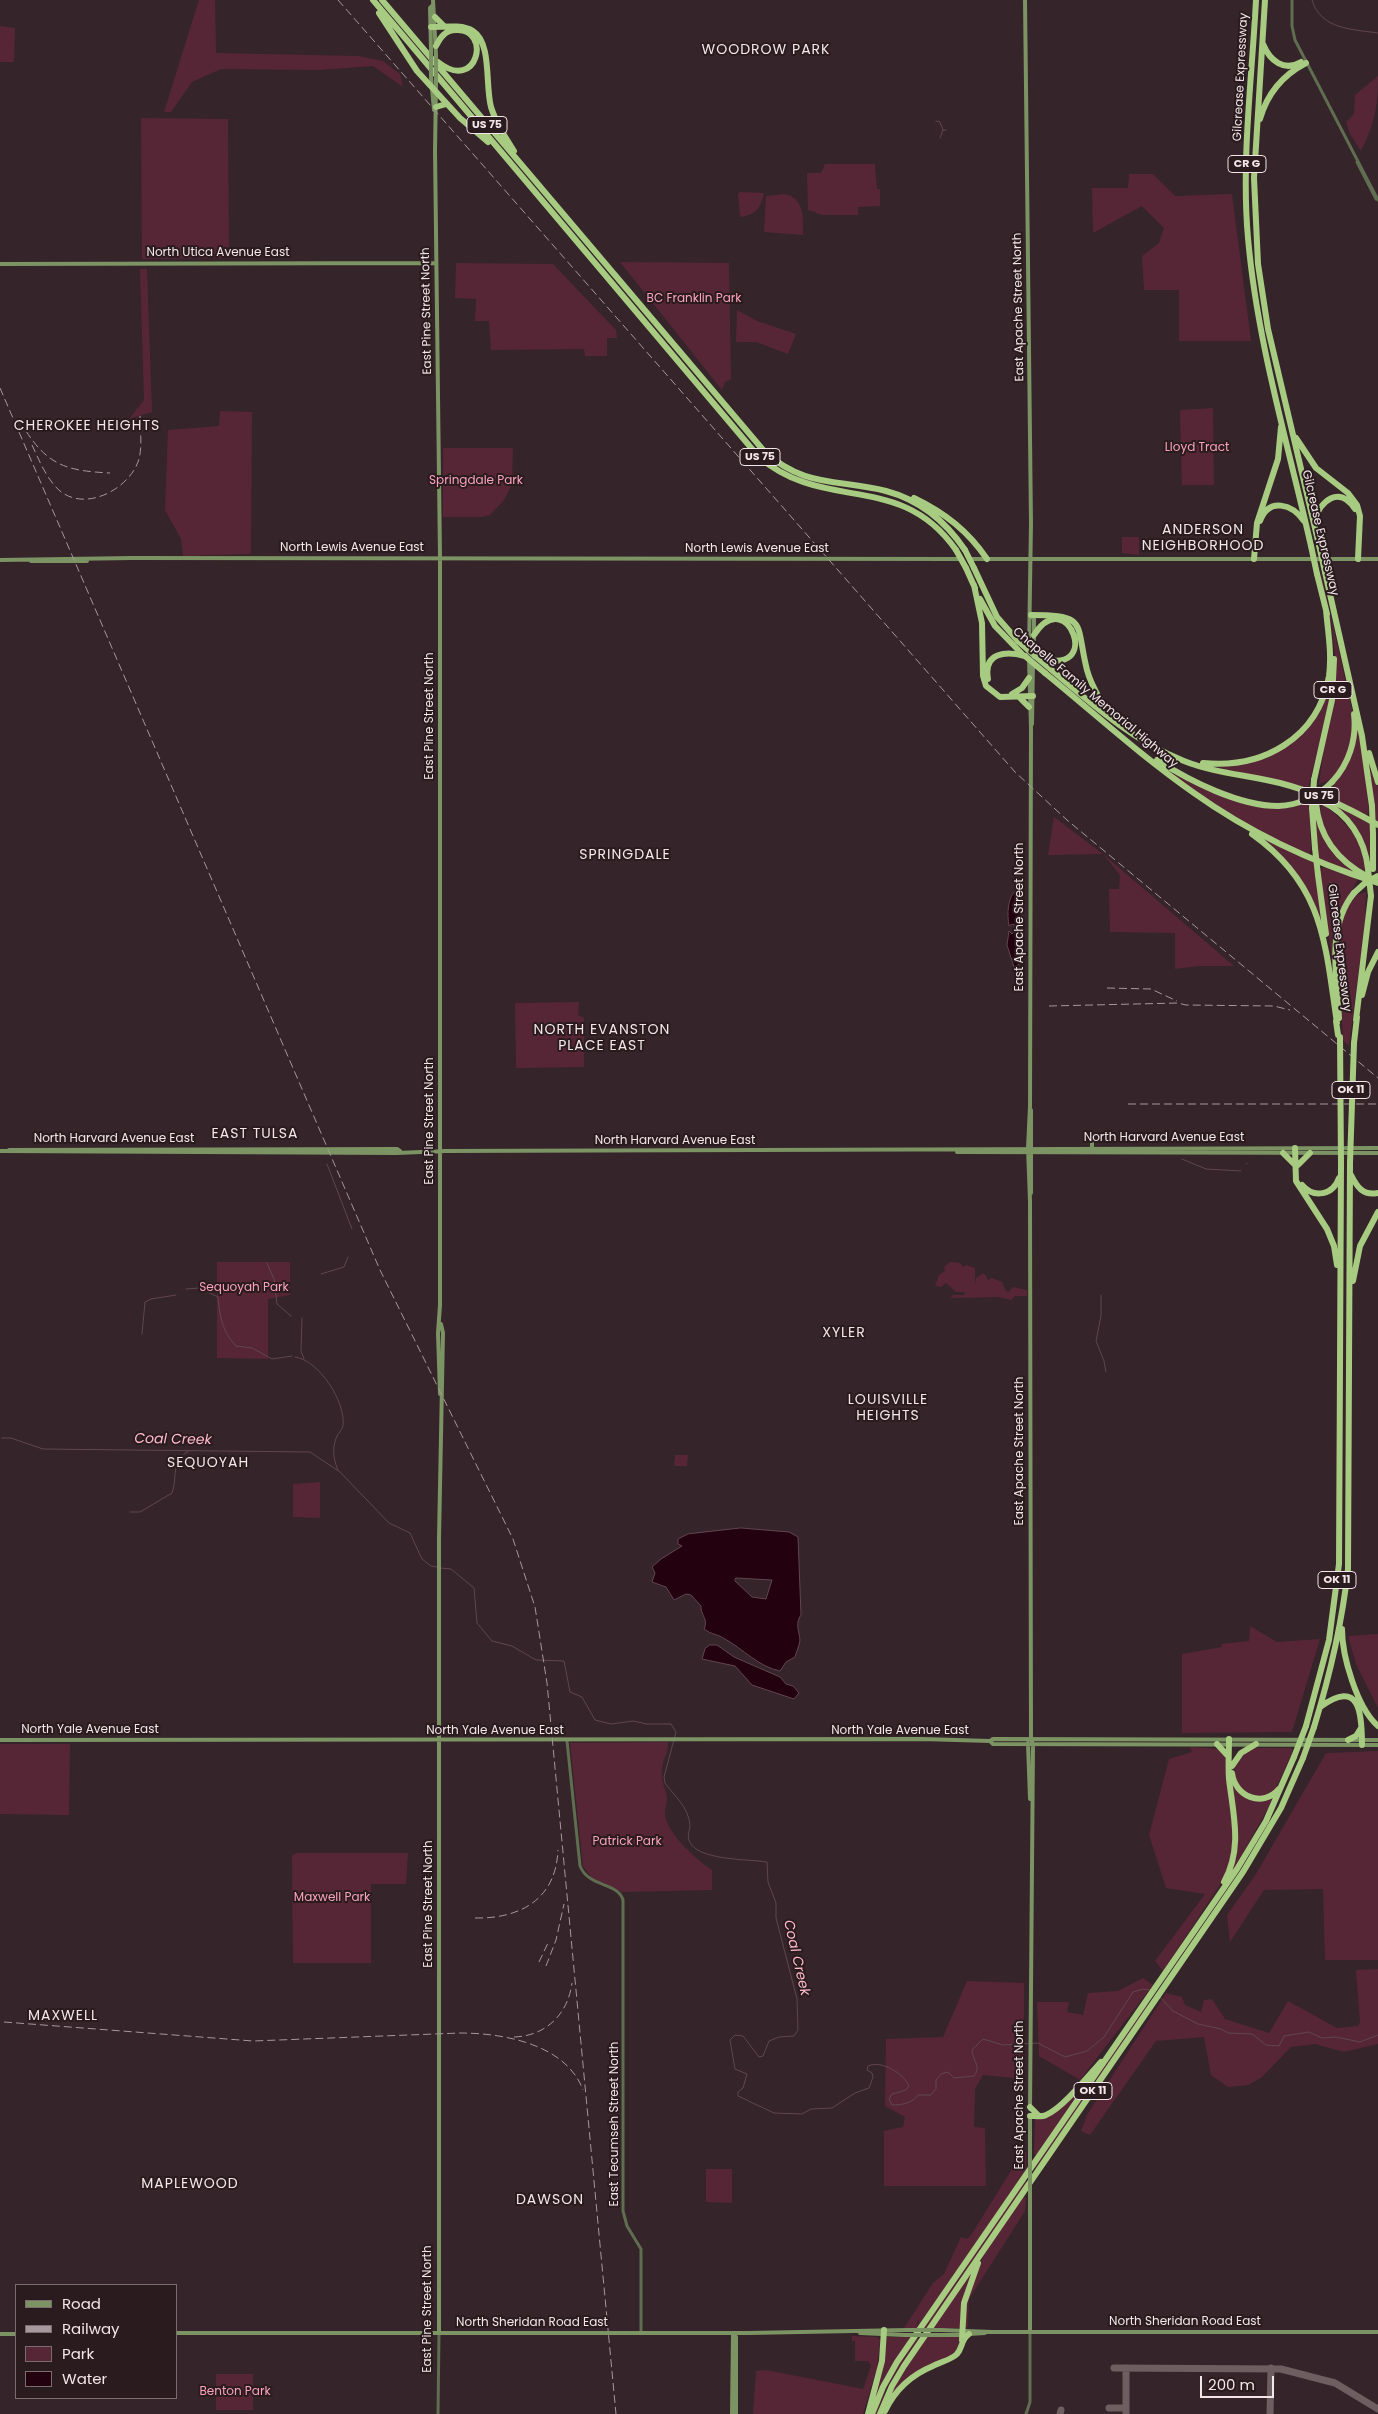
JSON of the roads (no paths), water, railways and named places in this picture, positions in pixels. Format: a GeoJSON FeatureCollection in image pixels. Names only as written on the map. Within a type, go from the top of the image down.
{"type":"FeatureCollection","features":[{"type":"Feature","properties":{"kind":"highway"},"geometry":{"type":"LineString","coordinates":[[372,0],[409,61],[435,88],[446,104],[511,163]]}},
{"type":"Feature","properties":{"kind":"highway","name":"Chapelle Family Memorial Highway"},"geometry":{"type":"LineString","coordinates":[[372,0],[739,434],[765,462],[786,476],[806,485],[880,497],[902,505],[929,521],[956,550],[995,626],[1017,652],[1025,656],[1131,744],[1210,804],[1256,832],[1298,853],[1346,873],[1378,883]]}},
{"type":"Feature","properties":{"kind":"highway","name":"Chapelle Family Memorial Highway"},"geometry":{"type":"LineString","coordinates":[[382,0],[431,50],[532,178],[764,451],[779,463],[803,476],[828,483],[862,487],[895,494],[923,508],[945,526],[965,550],[997,617],[1018,641],[1035,656],[1045,661],[1108,716],[1143,742],[1186,762],[1315,794],[1378,825]]}},
{"type":"Feature","properties":{"kind":"highway","name":"Gilcrease Expressway"},"geometry":{"type":"LineString","coordinates":[[1256,0],[1246,183],[1248,236],[1258,316],[1281,416],[1310,523],[1318,544],[1350,676],[1366,760],[1372,806],[1371,896],[1356,1020]]}},
{"type":"Feature","properties":{"kind":"highway","name":"Gilcrease Expressway"},"geometry":{"type":"LineString","coordinates":[[1264,0],[1254,209],[1259,272],[1268,329],[1293,433],[1310,523],[1311,546],[1333,646],[1334,680],[1330,709],[1317,768],[1314,848],[1339,1036],[1341,1172]]}},
{"type":"Feature","properties":{"kind":"highway"},"geometry":{"type":"LineString","coordinates":[[435,17],[446,27]]}},
{"type":"Feature","properties":{"kind":"highway"},"geometry":{"type":"LineString","coordinates":[[433,27],[469,28],[482,40],[486,52],[487,87],[494,116],[505,137],[532,178]]}},
{"type":"Feature","properties":{"kind":"highway"},"geometry":{"type":"LineString","coordinates":[[461,30],[474,40],[477,56],[471,66],[456,72],[445,67],[431,50],[446,33],[461,30]]}},
{"type":"Feature","properties":{"kind":"highway"},"geometry":{"type":"LineString","coordinates":[[1262,40],[1268,55],[1278,63],[1292,66],[1306,62]]}},
{"type":"Feature","properties":{"kind":"highway"},"geometry":{"type":"LineString","coordinates":[[1257,133],[1265,107],[1274,90],[1292,72],[1306,62]]}},
{"type":"Feature","properties":{"kind":"highway"},"geometry":{"type":"LineString","coordinates":[[435,109],[446,104]]}},
{"type":"Feature","properties":{"kind":"highway"},"geometry":{"type":"LineString","coordinates":[[1254,559],[1258,515],[1279,452],[1281,416]]}},
{"type":"Feature","properties":{"kind":"highway"},"geometry":{"type":"LineString","coordinates":[[1293,433],[1316,468],[1348,493],[1357,505],[1360,516],[1358,559]]}},
{"type":"Feature","properties":{"kind":"highway"},"geometry":{"type":"LineString","coordinates":[[862,487],[896,491],[938,510],[959,526],[987,559]]}},
{"type":"Feature","properties":{"kind":"highway"},"geometry":{"type":"LineString","coordinates":[[1254,559],[1260,520],[1268,510],[1279,506],[1289,507],[1310,523],[1325,500],[1337,498],[1349,502],[1357,515],[1358,559]]}},
{"type":"Feature","properties":{"kind":"highway"},"geometry":{"type":"LineString","coordinates":[[974,585],[982,629],[983,676],[985,684],[998,696],[1031,696]]}},
{"type":"Feature","properties":{"kind":"highway"},"geometry":{"type":"LineString","coordinates":[[1186,762],[1224,765],[1257,759],[1282,747],[1300,732],[1317,708],[1329,674],[1330,656],[1326,610]]}},
{"type":"Feature","properties":{"kind":"highway"},"geometry":{"type":"LineString","coordinates":[[1031,615],[1064,616],[1078,626],[1090,679],[1108,716]]}},
{"type":"Feature","properties":{"kind":"highway"},"geometry":{"type":"LineString","coordinates":[[1034,635],[1041,625],[1053,620],[1065,622],[1074,632],[1076,645],[1070,655],[1058,661],[1045,661]]}},
{"type":"Feature","properties":{"kind":"highway"},"geometry":{"type":"LineString","coordinates":[[1017,652],[998,655],[990,662],[987,671],[989,682],[994,689],[1001,693],[1016,696],[1029,707]]}},
{"type":"Feature","properties":{"kind":"highway"},"geometry":{"type":"LineString","coordinates":[[1131,744],[1193,781],[1250,802],[1278,806],[1304,801],[1317,794],[1332,782],[1344,766],[1354,738],[1355,720],[1350,676]]}},
{"type":"Feature","properties":{"kind":"highway"},"geometry":{"type":"LineString","coordinates":[[1016,696],[1029,678]]}},
{"type":"Feature","properties":{"kind":"highway"},"geometry":{"type":"LineString","coordinates":[[1353,691],[1378,782]]}},
{"type":"Feature","properties":{"kind":"highway"},"geometry":{"type":"LineString","coordinates":[[1256,778],[1305,794],[1338,811],[1358,835],[1370,861]]}},
{"type":"Feature","properties":{"kind":"highway"},"geometry":{"type":"LineString","coordinates":[[1210,804],[1272,849],[1290,867],[1304,888],[1315,910],[1323,935],[1337,1023]]}},
{"type":"Feature","properties":{"kind":"highway"},"geometry":{"type":"LineString","coordinates":[[1315,809],[1323,833],[1336,854],[1352,868],[1378,883]]}},
{"type":"Feature","properties":{"kind":"highway"},"geometry":{"type":"LineString","coordinates":[[1339,1036],[1336,936],[1343,910],[1354,894],[1365,883],[1378,876]]}},
{"type":"Feature","properties":{"kind":"highway","name":"OK 11"},"geometry":{"type":"LineString","coordinates":[[881,2414],[896,2377],[1168,1976],[1261,1843],[1281,1808],[1314,1727],[1333,1661],[1343,1612],[1349,1529],[1350,1163],[1354,1043],[1356,1020],[1368,972],[1378,952]]}},
{"type":"Feature","properties":{"kind":"highway"},"geometry":{"type":"LineString","coordinates":[[1296,1151],[1297,1184],[1324,1222],[1334,1246],[1341,1316]]}},
{"type":"Feature","properties":{"kind":"highway"},"geometry":{"type":"LineString","coordinates":[[1283,1153],[1296,1165],[1302,1186],[1315,1194],[1334,1188],[1341,1172]]}},
{"type":"Feature","properties":{"kind":"highway"},"geometry":{"type":"LineString","coordinates":[[1296,1165],[1310,1153]]}},
{"type":"Feature","properties":{"kind":"highway","name":"OK 11"},"geometry":{"type":"LineString","coordinates":[[1168,1976],[1255,1840],[1277,1798],[1306,1726],[1329,1640],[1339,1564],[1341,1172]]}},
{"type":"Feature","properties":{"kind":"highway"},"geometry":{"type":"LineString","coordinates":[[1350,1172],[1360,1190],[1369,1194],[1378,1194]]}},
{"type":"Feature","properties":{"kind":"highway"},"geometry":{"type":"LineString","coordinates":[[1350,1307],[1358,1253],[1378,1212]]}},
{"type":"Feature","properties":{"kind":"highway"},"geometry":{"type":"LineString","coordinates":[[1343,1612],[1342,1638],[1345,1654],[1365,1712],[1364,1742]]}},
{"type":"Feature","properties":{"kind":"highway"},"geometry":{"type":"LineString","coordinates":[[1320,1707],[1336,1697],[1349,1698],[1356,1703],[1360,1710],[1364,1742]]}},
{"type":"Feature","properties":{"kind":"highway"},"geometry":{"type":"LineString","coordinates":[[1365,1712],[1378,1726]]}},
{"type":"Feature","properties":{"kind":"highway"},"geometry":{"type":"LineString","coordinates":[[1348,1740],[1356,1736],[1362,1727]]}},
{"type":"Feature","properties":{"kind":"highway"},"geometry":{"type":"LineString","coordinates":[[1230,1742],[1235,1785],[1250,1797],[1268,1797],[1282,1786]]}},
{"type":"Feature","properties":{"kind":"highway"},"geometry":{"type":"LineString","coordinates":[[1205,1916],[1227,1877],[1234,1854],[1236,1830],[1228,1758],[1230,1742]]}},
{"type":"Feature","properties":{"kind":"highway"},"geometry":{"type":"LineString","coordinates":[[1217,1744],[1228,1758]]}},
{"type":"Feature","properties":{"kind":"highway"},"geometry":{"type":"LineString","coordinates":[[1232,1766],[1243,1751],[1256,1744]]}},
{"type":"Feature","properties":{"kind":"highway","name":"OK 11"},"geometry":{"type":"LineString","coordinates":[[872,2414],[883,2387],[898,2362],[1120,2040],[1148,2006]]}},
{"type":"Feature","properties":{"kind":"highway"},"geometry":{"type":"LineString","coordinates":[[1030,2116],[1051,2113],[1072,2094],[1120,2040]]}},
{"type":"Feature","properties":{"kind":"highway"},"geometry":{"type":"LineString","coordinates":[[1030,2107],[1039,2116]]}},
{"type":"Feature","properties":{"kind":"highway"},"geometry":{"type":"LineString","coordinates":[[881,2414],[907,2381],[926,2369],[955,2356],[959,2351],[965,2333],[966,2291],[992,2237]]}},
{"type":"Feature","properties":{"kind":"highway"},"geometry":{"type":"LineString","coordinates":[[868,2414],[882,2360],[884,2333]]}},
{"type":"Feature","properties":{"kind":"main road","name":"East Pine Street North"},"geometry":{"type":"LineString","coordinates":[[432,0],[435,17],[431,50],[431,77],[435,88]]}},
{"type":"Feature","properties":{"kind":"main road","name":"East Apache Street North"},"geometry":{"type":"LineString","coordinates":[[1025,0],[1031,560],[1031,615],[1029,619],[1029,678],[1031,696],[1029,707],[1031,728]]}},
{"type":"Feature","properties":{"kind":"main road","name":"East Pine Street North"},"geometry":{"type":"LineString","coordinates":[[433,5],[430,8],[433,27]]}},
{"type":"Feature","properties":{"kind":"main road","name":"East Pine Street North"},"geometry":{"type":"LineString","coordinates":[[431,50],[436,55],[436,262],[440,558],[440,1321],[438,1333],[440,1394],[439,2334]]}},
{"type":"Feature","properties":{"kind":"main road","name":"North Utica Avenue East"},"geometry":{"type":"LineString","coordinates":[[0,264],[436,262]]}},
{"type":"Feature","properties":{"kind":"main road","name":"North Lewis Avenue East"},"geometry":{"type":"LineString","coordinates":[[0,560],[440,558],[1378,559]]}},
{"type":"Feature","properties":{"kind":"main road","name":"East Apache Street North"},"geometry":{"type":"LineString","coordinates":[[1030,2332],[1032,1807],[1028,1786],[1031,1705],[1031,696],[1034,635],[1034,619],[1031,615]]}},
{"type":"Feature","properties":{"kind":"main road"},"geometry":{"type":"LineString","coordinates":[[1092,1143],[1092,1151]]}},
{"type":"Feature","properties":{"kind":"main road","name":"North Harvard Avenue East"},"geometry":{"type":"LineString","coordinates":[[0,1151],[1296,1151],[1378,1148]]}},
{"type":"Feature","properties":{"kind":"main road","name":"North Harvard Avenue East"},"geometry":{"type":"LineString","coordinates":[[1178,1151],[1378,1153]]}},
{"type":"Feature","properties":{"kind":"main road","name":"North Yale Avenue East"},"geometry":{"type":"LineString","coordinates":[[0,1740],[670,1741],[922,1739],[990,1741],[993,1739],[1030,1742],[1217,1744],[1230,1742],[1256,1744],[1364,1742],[1378,1740]]}},
{"type":"Feature","properties":{"kind":"main road","name":"North Yale Avenue East"},"geometry":{"type":"LineString","coordinates":[[1030,1742],[1348,1740],[1378,1745]]}},
{"type":"Feature","properties":{"kind":"main road","name":"North Sheridan Road East"},"geometry":{"type":"LineString","coordinates":[[884,2333],[907,2330],[941,2330],[965,2333],[992,2332]]}},
{"type":"Feature","properties":{"kind":"main road","name":"North Sheridan Road East"},"geometry":{"type":"LineString","coordinates":[[178,2333],[884,2333],[937,2335],[992,2332],[1378,2332]]}},
{"type":"Feature","properties":{"kind":"main road"},"geometry":{"type":"LineString","coordinates":[[733,2333],[734,2406],[736,2414]]}},
{"type":"Feature","properties":{"kind":"main road"},"geometry":{"type":"LineString","coordinates":[[0,2334],[15,2334]]}},
{"type":"Feature","properties":{"kind":"main road"},"geometry":{"type":"LineString","coordinates":[[732,2414],[734,2406]]}},
{"type":"Feature","properties":{"kind":"street"},"geometry":{"type":"LineString","coordinates":[[1292,0],[1293,32],[1369,188],[1378,201]]}},
{"type":"Feature","properties":{"kind":"street","name":"East Tecumseh Street North"},"geometry":{"type":"LineString","coordinates":[[567,1741],[580,1866],[584,1873],[593,1881],[619,1892],[623,1900],[624,2210],[627,2226],[641,2249],[641,2333]]}},
{"type":"Feature","properties":{"kind":"street","name":"East Apache Street North"},"geometry":{"type":"LineString","coordinates":[[1026,2414],[1030,2402],[1030,2332]]}},
{"type":"Feature","properties":{"kind":"street","name":"East Pine Street North"},"geometry":{"type":"LineString","coordinates":[[438,2414],[439,2334]]}},
{"type":"Feature","properties":{"kind":"water"},"geometry":{"type":"Polygon","coordinates":[[[1017,889],[1022,892],[1021,963],[1014,967],[1007,945],[1009,931],[1012,934],[1016,930],[1015,925],[1009,926],[1008,911],[1011,896],[1017,889]]]}},
{"type":"Feature","properties":{"kind":"water"},"geometry":{"type":"Polygon","coordinates":[[[741,1528],[789,1532],[798,1537],[801,1615],[798,1624],[800,1642],[795,1657],[786,1662],[780,1671],[765,1666],[732,1643],[704,1629],[706,1623],[701,1606],[691,1595],[686,1594],[674,1600],[666,1587],[652,1582],[655,1573],[652,1567],[682,1546],[678,1544],[678,1539],[688,1534],[741,1528]],[[736,1578],[735,1581],[752,1597],[766,1599],[772,1580],[736,1578]]]}},
{"type":"Feature","properties":{"kind":"water"},"geometry":{"type":"Polygon","coordinates":[[[710,1645],[717,1645],[734,1657],[780,1677],[799,1693],[794,1699],[752,1685],[735,1666],[702,1659],[705,1649],[710,1645]]]}},
{"type":"Feature","properties":{"kind":"waterway"},"geometry":{"type":"LineString","coordinates":[[1312,0],[1316,10],[1330,23],[1348,29],[1378,33]]}},
{"type":"Feature","properties":{"kind":"waterway"},"geometry":{"type":"LineString","coordinates":[[936,121],[940,122],[943,130],[946,130]]}},
{"type":"Feature","properties":{"kind":"waterway"},"geometry":{"type":"LineString","coordinates":[[940,138],[943,130]]}},
{"type":"Feature","properties":{"kind":"waterway"},"geometry":{"type":"LineString","coordinates":[[1330,882],[1336,885]]}},
{"type":"Feature","properties":{"kind":"waterway"},"geometry":{"type":"LineString","coordinates":[[1182,1159],[1206,1169],[1241,1171]]}},
{"type":"Feature","properties":{"kind":"waterway"},"geometry":{"type":"LineString","coordinates":[[327,1164],[352,1229]]}},
{"type":"Feature","properties":{"kind":"waterway"},"geometry":{"type":"LineString","coordinates":[[321,1274],[344,1267],[348,1257]]}},
{"type":"Feature","properties":{"kind":"waterway"},"geometry":{"type":"LineString","coordinates":[[267,1263],[274,1279],[277,1304],[291,1316]]}},
{"type":"Feature","properties":{"kind":"waterway","name":"Coal Creek"},"geometry":{"type":"LineString","coordinates":[[186,1289],[199,1288],[218,1297],[222,1323],[236,1346],[252,1348],[272,1359],[292,1356]]}},
{"type":"Feature","properties":{"kind":"waterway","name":"Coal Creek"},"geometry":{"type":"LineString","coordinates":[[142,1334],[145,1302],[151,1299],[176,1295]]}},
{"type":"Feature","properties":{"kind":"waterway"},"geometry":{"type":"LineString","coordinates":[[1101,1295],[1101,1316],[1096,1341],[1106,1372]]}},
{"type":"Feature","properties":{"kind":"waterway"},"geometry":{"type":"LineString","coordinates":[[302,1318],[301,1351],[304,1359]]}},
{"type":"Feature","properties":{"kind":"waterway","name":"Coal Creek"},"geometry":{"type":"LineString","coordinates":[[295,1357],[304,1360],[322,1374],[335,1394],[340,1406],[343,1426],[335,1440],[334,1449],[338,1470]]}},
{"type":"Feature","properties":{"kind":"waterway","name":"Coal Creek"},"geometry":{"type":"LineString","coordinates":[[2,1438],[11,1438],[43,1449],[310,1452],[340,1472],[389,1523],[410,1533],[422,1559],[431,1566],[437,1567]]}},
{"type":"Feature","properties":{"kind":"waterway"},"geometry":{"type":"LineString","coordinates":[[130,1512],[140,1512],[172,1493],[179,1459],[189,1451]]}},
{"type":"Feature","properties":{"kind":"waterway","name":"Coal Creek"},"geometry":{"type":"LineString","coordinates":[[441,1568],[451,1569],[474,1588],[477,1623],[492,1641],[512,1646],[536,1660],[564,1661],[570,1692],[582,1697],[595,1720],[611,1724],[633,1721],[647,1724],[671,1724],[676,1732],[664,1777],[665,1783],[687,1812],[690,1825],[688,1838],[693,1847],[701,1852],[724,1858],[767,1862],[768,1882],[776,1903],[776,1918],[797,1999],[798,2030],[794,2036],[779,2037],[769,2041],[763,2056],[759,2057],[743,2036],[735,2035],[730,2040],[735,2069],[747,2074],[743,2088],[738,2092],[738,2096],[774,2113],[802,2114],[811,2109],[832,2108],[855,2093],[869,2088],[873,2077],[872,2073],[867,2070],[868,2066],[879,2065],[886,2066],[897,2072],[906,2081],[909,2086],[906,2090],[892,2094],[889,2099],[892,2105],[903,2104],[910,2102],[918,2095],[931,2095],[936,2089],[936,2080],[941,2074],[948,2072],[954,2078],[974,2076],[977,2066],[972,2050],[983,2039],[1003,2045],[1038,2043],[1065,2057],[1087,2051],[1104,2037],[1133,1992],[1143,1989],[1150,1990]]}},
{"type":"Feature","properties":{"kind":"waterway","name":"Coal Creek"},"geometry":{"type":"LineString","coordinates":[[1160,1997],[1173,2011],[1198,2024],[1221,2029],[1228,2033],[1252,2034],[1266,2045],[1279,2046],[1284,2036],[1309,2032],[1322,2038],[1336,2037],[1360,2042],[1378,2035]]}},
{"type":"Feature","properties":{"kind":"railway"},"geometry":{"type":"LineString","coordinates":[[338,0],[1015,772],[1067,820],[1378,1078]]}},
{"type":"Feature","properties":{"kind":"railway"},"geometry":{"type":"LineString","coordinates":[[0,388],[380,1270],[513,1539],[535,1607],[547,1683],[616,2414]]}},
{"type":"Feature","properties":{"kind":"railway"},"geometry":{"type":"LineString","coordinates":[[32,445],[47,476],[60,491],[70,497],[93,498],[116,489],[133,472],[138,462],[140,451],[140,416]]}},
{"type":"Feature","properties":{"kind":"railway"},"geometry":{"type":"LineString","coordinates":[[26,431],[52,460],[83,471],[110,473]]}},
{"type":"Feature","properties":{"kind":"railway"},"geometry":{"type":"LineString","coordinates":[[1107,988],[1151,989],[1177,1001]]}},
{"type":"Feature","properties":{"kind":"railway"},"geometry":{"type":"LineString","coordinates":[[1049,1006],[1178,1003],[1186,1005],[1274,1006],[1290,1010]]}},
{"type":"Feature","properties":{"kind":"railway"},"geometry":{"type":"LineString","coordinates":[[1128,1104],[1378,1104]]}},
{"type":"Feature","properties":{"kind":"railway"},"geometry":{"type":"LineString","coordinates":[[475,1918],[506,1915],[532,1903],[542,1894],[550,1882],[556,1867],[558,1850]]}},
{"type":"Feature","properties":{"kind":"railway"},"geometry":{"type":"LineString","coordinates":[[546,1966],[556,1940],[564,1904]]}},
{"type":"Feature","properties":{"kind":"railway"},"geometry":{"type":"LineString","coordinates":[[539,1962],[548,1943]]}},
{"type":"Feature","properties":{"kind":"railway"},"geometry":{"type":"LineString","coordinates":[[514,2037],[526,2036],[545,2028],[554,2021],[566,2004],[572,1983]]}},
{"type":"Feature","properties":{"kind":"railway"},"geometry":{"type":"LineString","coordinates":[[4,2022],[253,2041],[460,2033],[495,2035],[531,2044],[548,2052],[563,2062],[575,2074],[583,2090]]}},
{"type":"Feature","properties":{"kind":"district","name":"WOODROW PARK"},"geometry":{"type":"Point","coordinates":[766,50]}},
{"type":"Feature","properties":{"kind":"district","name":"CHEROKEE HEIGHTS"},"geometry":{"type":"Point","coordinates":[87,426]}},
{"type":"Feature","properties":{"kind":"district","name":"ANDERSON NEIGHBORHOOD"},"geometry":{"type":"Point","coordinates":[1203,538]}},
{"type":"Feature","properties":{"kind":"district","name":"SPRINGDALE"},"geometry":{"type":"Point","coordinates":[625,855]}},
{"type":"Feature","properties":{"kind":"district","name":"NORTH EVANSTON PLACE EAST"},"geometry":{"type":"Point","coordinates":[602,1038]}},
{"type":"Feature","properties":{"kind":"district","name":"EAST TULSA"},"geometry":{"type":"Point","coordinates":[255,1134]}},
{"type":"Feature","properties":{"kind":"district","name":"XYLER"},"geometry":{"type":"Point","coordinates":[844,1333]}},
{"type":"Feature","properties":{"kind":"district","name":"LOUISVILLE HEIGHTS"},"geometry":{"type":"Point","coordinates":[888,1408]}},
{"type":"Feature","properties":{"kind":"district","name":"SEQUOYAH"},"geometry":{"type":"Point","coordinates":[208,1463]}},
{"type":"Feature","properties":{"kind":"district","name":"MAXWELL"},"geometry":{"type":"Point","coordinates":[63,2016]}},
{"type":"Feature","properties":{"kind":"district","name":"MAPLEWOOD"},"geometry":{"type":"Point","coordinates":[190,2184]}},
{"type":"Feature","properties":{"kind":"district","name":"DAWSON"},"geometry":{"type":"Point","coordinates":[550,2200]}},
{"type":"Feature","properties":{"kind":"park label","name":"BC Franklin Park"},"geometry":{"type":"Point","coordinates":[694,299]}},
{"type":"Feature","properties":{"kind":"park label","name":"Lloyd Tract"},"geometry":{"type":"Point","coordinates":[1197,448]}},
{"type":"Feature","properties":{"kind":"park label","name":"Springdale Park"},"geometry":{"type":"Point","coordinates":[476,481]}},
{"type":"Feature","properties":{"kind":"park label","name":"Sequoyah Park"},"geometry":{"type":"Point","coordinates":[244,1288]}},
{"type":"Feature","properties":{"kind":"park label","name":"Patrick Park"},"geometry":{"type":"Point","coordinates":[627,1842]}},
{"type":"Feature","properties":{"kind":"park label","name":"Maxwell Park"},"geometry":{"type":"Point","coordinates":[332,1898]}},
{"type":"Feature","properties":{"kind":"park label","name":"Benton Park"},"geometry":{"type":"Point","coordinates":[235,2392]}}]}
